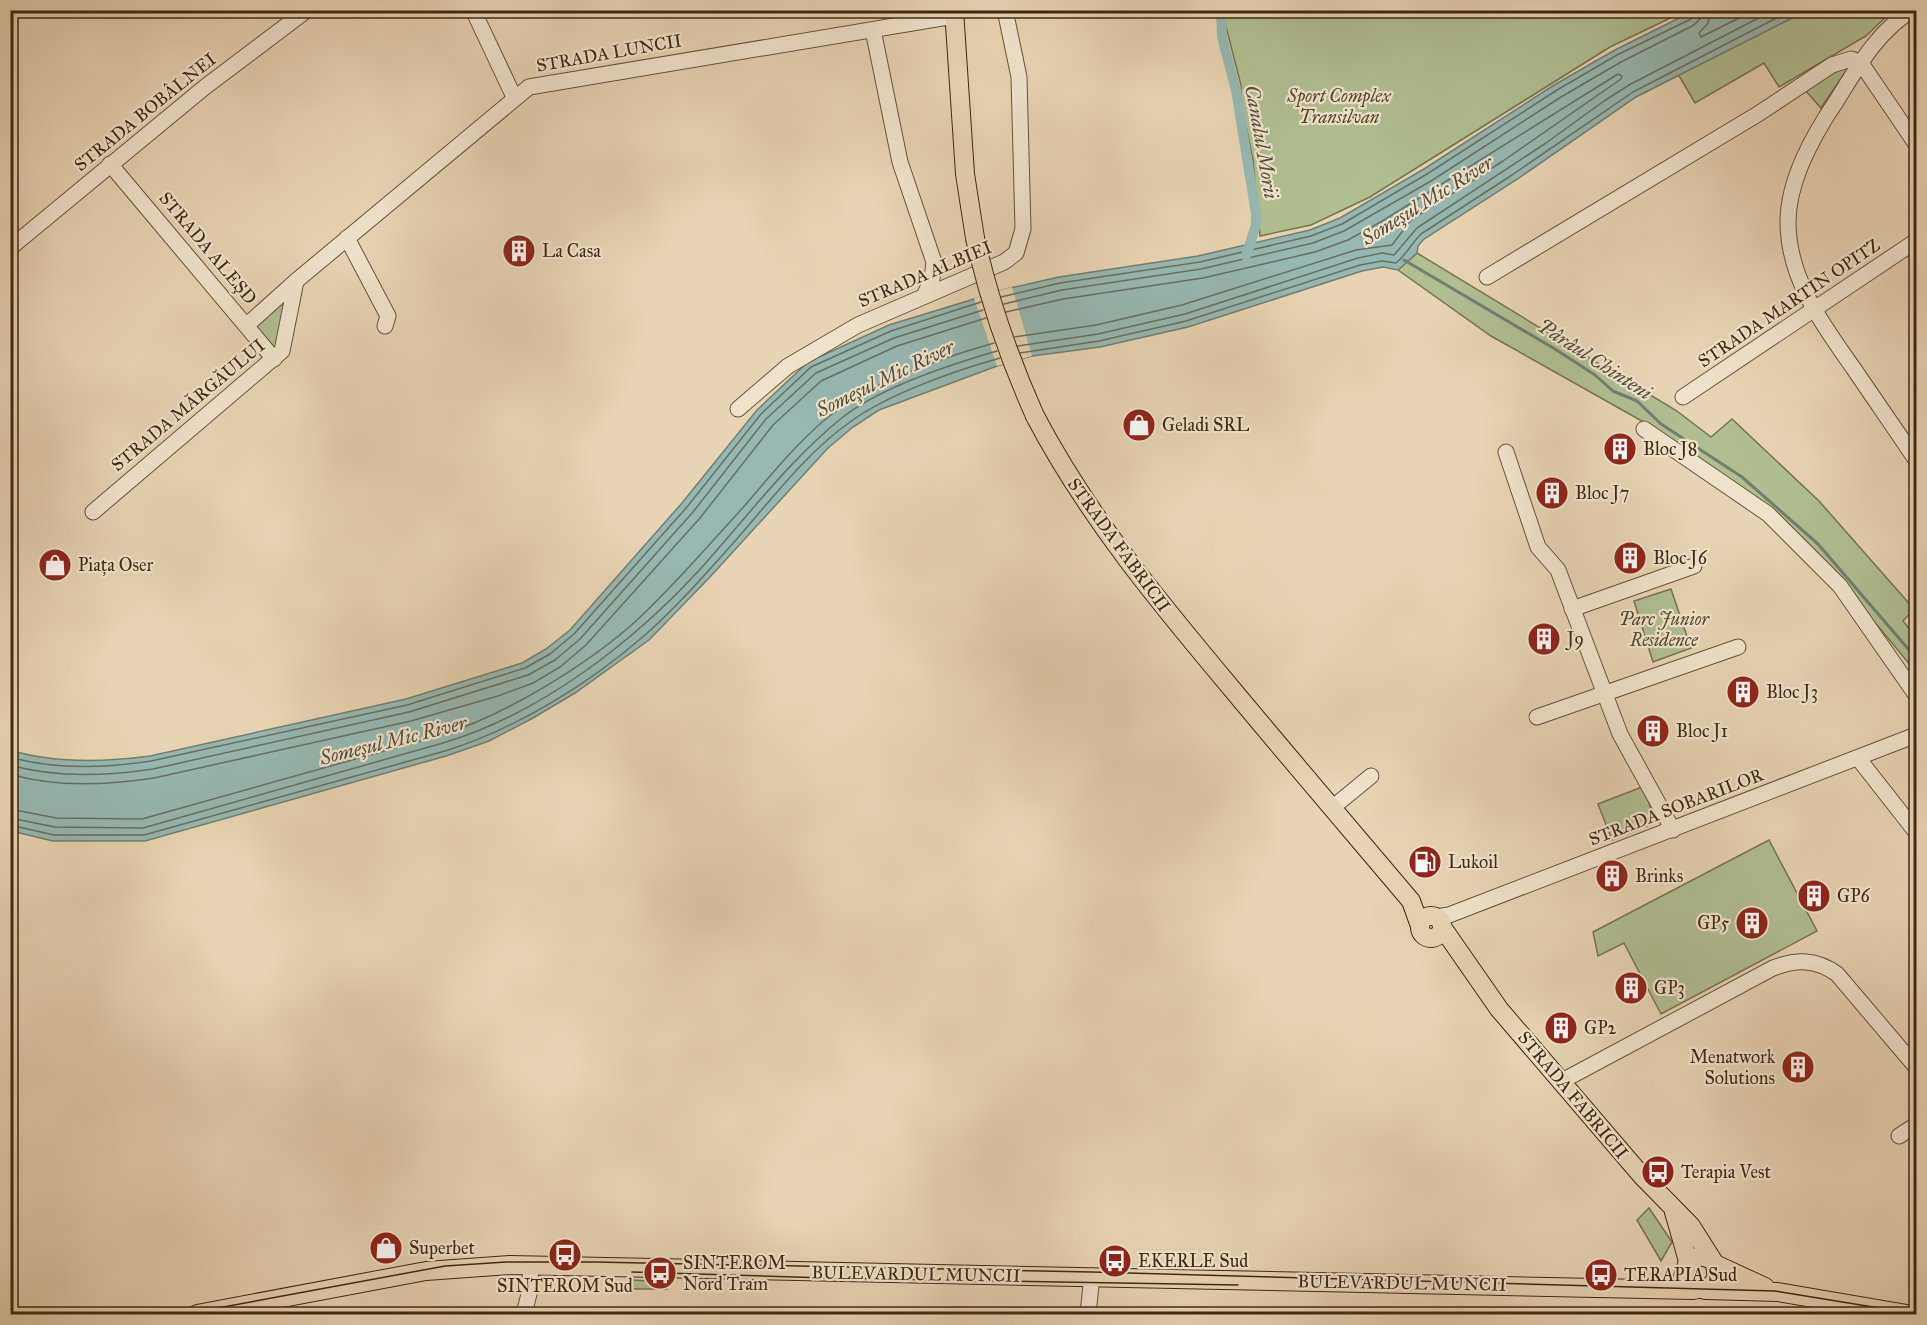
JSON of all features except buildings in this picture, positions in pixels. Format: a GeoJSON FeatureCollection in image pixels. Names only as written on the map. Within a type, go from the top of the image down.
{"type":"FeatureCollection","features":[{"type":"Feature","properties":{"kind":"main road","name":"STRADA FABRICII"},"geometry":{"type":"LineString","coordinates":[[954,13],[965,174],[975,238],[999,326],[1018,379],[1061,465],[1118,548],[1166,610],[1413,904],[1436,923],[1475,978],[1562,1081],[1673,1211],[1691,1226],[1713,1262]]}},
{"type":"Feature","properties":{"kind":"main road","name":"STRADA FABRICII"},"geometry":{"type":"LineString","coordinates":[[1673,1211],[1687,1263]]}},
{"type":"Feature","properties":{"kind":"main road"},"geometry":{"type":"LineString","coordinates":[[1701,1256],[1713,1262],[1717,1279],[1700,1290],[1683,1277],[1687,1263],[1701,1256]]}},
{"type":"Feature","properties":{"kind":"main road","name":"BULEVARDUL MUNCII"},"geometry":{"type":"LineString","coordinates":[[1713,1262],[1778,1292]]}},
{"type":"Feature","properties":{"kind":"main road","name":"BULEVARDUL MUNCII"},"geometry":{"type":"LineString","coordinates":[[1640,1288],[1661,1280],[1687,1263]]}},
{"type":"Feature","properties":{"kind":"main road","name":"BULEVARDUL MUNCII"},"geometry":{"type":"LineString","coordinates":[[198,1314],[426,1271],[470,1266],[531,1266],[1778,1292],[1907,1314]]}},
{"type":"Feature","properties":{"kind":"street"},"geometry":{"type":"LineString","coordinates":[[473,10],[514,97]]}},
{"type":"Feature","properties":{"kind":"street","name":"STRADA ALBIEI"},"geometry":{"type":"LineString","coordinates":[[738,409],[807,354],[874,316],[1011,258],[1020,243],[1023,229],[1019,77],[1005,10]]}},
{"type":"Feature","properties":{"kind":"street"},"geometry":{"type":"LineString","coordinates":[[1913,10],[1895,23],[1861,63],[1817,134],[1791,195],[1788,220],[1790,245],[1813,310],[1917,460]]}},
{"type":"Feature","properties":{"kind":"street","name":"STRADA BOBÂLNEI"},"geometry":{"type":"LineString","coordinates":[[10,248],[110,164],[301,12]]}},
{"type":"Feature","properties":{"kind":"street","name":"STRADA LUNCII"},"geometry":{"type":"LineString","coordinates":[[247,325],[514,97],[529,87],[545,82],[873,30],[954,13]]}},
{"type":"Feature","properties":{"kind":"street"},"geometry":{"type":"LineString","coordinates":[[873,30],[898,154],[934,262],[932,279],[925,294]]}},
{"type":"Feature","properties":{"kind":"street"},"geometry":{"type":"LineString","coordinates":[[1487,278],[1758,114],[1832,66],[1851,59],[1861,63],[1917,144]]}},
{"type":"Feature","properties":{"kind":"street","name":"STRADA ALEȘD"},"geometry":{"type":"LineString","coordinates":[[110,164],[274,359]]}},
{"type":"Feature","properties":{"kind":"street"},"geometry":{"type":"LineString","coordinates":[[347,238],[388,316],[385,326]]}},
{"type":"Feature","properties":{"kind":"street","name":"STRADA MARTIN OPITZ"},"geometry":{"type":"LineString","coordinates":[[1683,397],[1917,241]]}},
{"type":"Feature","properties":{"kind":"street"},"geometry":{"type":"LineString","coordinates":[[934,262],[948,272],[965,279]]}},
{"type":"Feature","properties":{"kind":"street","name":"STRADA MĂRGĂULUI"},"geometry":{"type":"LineString","coordinates":[[93,512],[165,448],[282,351],[296,281]]}},
{"type":"Feature","properties":{"kind":"street"},"geometry":{"type":"LineString","coordinates":[[1644,429],[1768,514],[1840,586],[1917,695]]}},
{"type":"Feature","properties":{"kind":"street"},"geometry":{"type":"LineString","coordinates":[[1506,452],[1538,547],[1558,570],[1620,734],[1673,830]]}},
{"type":"Feature","properties":{"kind":"street"},"geometry":{"type":"LineString","coordinates":[[1572,609],[1694,566]]}},
{"type":"Feature","properties":{"kind":"street"},"geometry":{"type":"LineString","coordinates":[[1536,717],[1738,647]]}},
{"type":"Feature","properties":{"kind":"street","name":"STRADA SOBARILOR"},"geometry":{"type":"LineString","coordinates":[[1436,923],[1917,735]]}},
{"type":"Feature","properties":{"kind":"street"},"geometry":{"type":"LineString","coordinates":[[1858,758],[1917,832]]}},
{"type":"Feature","properties":{"kind":"street"},"geometry":{"type":"LineString","coordinates":[[1332,807],[1371,776]]}},
{"type":"Feature","properties":{"kind":"street"},"geometry":{"type":"LineString","coordinates":[[1562,1081],[1773,968],[1803,961],[1824,965],[1838,974],[1917,1067]]}},
{"type":"Feature","properties":{"kind":"street"},"geometry":{"type":"LineString","coordinates":[[1899,1136],[1917,1125]]}},
{"type":"Feature","properties":{"kind":"street"},"geometry":{"type":"LineString","coordinates":[[524,1314],[529,1294],[531,1266]]}},
{"type":"Feature","properties":{"kind":"street"},"geometry":{"type":"LineString","coordinates":[[1088,1314],[1092,1276]]}},
{"type":"Feature","properties":{"kind":"green space","name":"Sport Complex Transilvan"},"geometry":{"type":"Polygon","coordinates":[[[1227,10],[1685,11],[1610,47],[1370,197],[1311,225],[1260,236],[1253,160],[1241,101],[1241,85],[1225,23],[1227,10]]]}},
{"type":"Feature","properties":{"kind":"green space"},"geometry":{"type":"Polygon","coordinates":[[[1806,11],[1892,11],[1866,36],[1779,87],[1764,63],[1695,103],[1678,74],[1806,11]]]}},
{"type":"Feature","properties":{"kind":"green space"},"geometry":{"type":"Polygon","coordinates":[[[1846,66],[1848,68],[1821,108],[1804,89],[1846,66]]]}},
{"type":"Feature","properties":{"kind":"green space"},"geometry":{"type":"Polygon","coordinates":[[[1417,253],[1677,411],[1711,437],[1732,419],[1819,501],[1914,609],[1903,621],[1916,637],[1916,672],[1814,549],[1656,429],[1491,336],[1398,270],[1417,253]]]}},
{"type":"Feature","properties":{"kind":"green space"},"geometry":{"type":"Polygon","coordinates":[[[291,289],[277,352],[252,325],[291,289]]]}},
{"type":"Feature","properties":{"kind":"green space","name":"Parc Junior Residence"},"geometry":{"type":"Polygon","coordinates":[[[1671,589],[1691,648],[1653,662],[1634,601],[1671,589]]]}},
{"type":"Feature","properties":{"kind":"green space"},"geometry":{"type":"Polygon","coordinates":[[[1647,785],[1652,824],[1612,840],[1598,804],[1647,785]]]}},
{"type":"Feature","properties":{"kind":"green space"},"geometry":{"type":"Polygon","coordinates":[[[1769,840],[1817,931],[1661,1014],[1624,943],[1598,956],[1593,932],[1769,840]]]}},
{"type":"Feature","properties":{"kind":"green space"},"geometry":{"type":"Polygon","coordinates":[[[1649,1208],[1672,1242],[1661,1261],[1637,1220],[1649,1208]]]}},
{"type":"Feature","properties":{"kind":"green space"},"geometry":{"type":"Polygon","coordinates":[[[632,1280],[667,1282],[667,1289],[629,1289],[632,1280]]]}},
{"type":"Feature","properties":{"kind":"water","name":"Someşul Mic River"},"geometry":{"type":"Polygon","coordinates":[[[1693,11],[1806,11],[1636,97],[1516,180],[1424,239],[1418,246],[1417,253],[1398,270],[1383,267],[1362,271],[1188,327],[1100,347],[1032,356],[997,366],[879,410],[853,427],[828,448],[649,640],[575,693],[489,741],[446,756],[145,841],[53,841],[11,831],[10,750],[62,760],[115,760],[150,756],[406,699],[522,663],[546,649],[570,630],[682,503],[757,410],[808,362],[889,325],[1010,288],[1059,277],[1198,256],[1310,230],[1340,218],[1424,169],[1554,85],[1615,50],[1693,11]]]}},
{"type":"Feature","properties":{"kind":"pier"},"geometry":{"type":"Polygon","coordinates":[[[1012,287],[1032,356],[997,366],[974,298],[1012,287]]]}},
{"type":"Feature","properties":{"kind":"waterway","name":"Canalul Morii"},"geometry":{"type":"LineString","coordinates":[[1221,10],[1222,37],[1236,90],[1256,214],[1256,225],[1246,256]]}},
{"type":"Feature","properties":{"kind":"waterway","name":"Pârâul Chinteni"},"geometry":{"type":"LineString","coordinates":[[1404,260],[1555,349],[1595,375],[1613,391],[1637,401],[1661,424],[1742,477],[1818,544],[1916,658]]}},
{"type":"Feature","properties":{"kind":"tram line"},"geometry":{"type":"LineString","coordinates":[[185,1314],[445,1266],[506,1262],[1092,1272],[1775,1291],[1916,1314]]}},
{"type":"Feature","properties":{"kind":"tram line"},"geometry":{"type":"LineString","coordinates":[[632,1272],[827,1278],[1238,1285]]}},
{"type":"Feature","properties":{"kind":"place","name":"La Casa"},"geometry":{"type":"Point","coordinates":[519,251]}},
{"type":"Feature","properties":{"kind":"place","name":"Geladi SRL"},"geometry":{"type":"Point","coordinates":[1139,425]}},
{"type":"Feature","properties":{"kind":"place","name":"Bloc J8"},"geometry":{"type":"Point","coordinates":[1620,449]}},
{"type":"Feature","properties":{"kind":"place","name":"Bloc J7"},"geometry":{"type":"Point","coordinates":[1552,493]}},
{"type":"Feature","properties":{"kind":"place","name":"Bloc J6"},"geometry":{"type":"Point","coordinates":[1630,558]}},
{"type":"Feature","properties":{"kind":"place","name":"Piața Oser"},"geometry":{"type":"Point","coordinates":[55,565]}},
{"type":"Feature","properties":{"kind":"place","name":"J9"},"geometry":{"type":"Point","coordinates":[1544,639]}},
{"type":"Feature","properties":{"kind":"place","name":"Bloc J3"},"geometry":{"type":"Point","coordinates":[1743,692]}},
{"type":"Feature","properties":{"kind":"place","name":"Bloc J1"},"geometry":{"type":"Point","coordinates":[1653,731]}},
{"type":"Feature","properties":{"kind":"place","name":"Lukoil"},"geometry":{"type":"Point","coordinates":[1425,862]}},
{"type":"Feature","properties":{"kind":"place","name":"Brinks"},"geometry":{"type":"Point","coordinates":[1612,876]}},
{"type":"Feature","properties":{"kind":"place","name":"GP6"},"geometry":{"type":"Point","coordinates":[1814,896]}},
{"type":"Feature","properties":{"kind":"place","name":"GP5"},"geometry":{"type":"Point","coordinates":[1752,923]}},
{"type":"Feature","properties":{"kind":"place","name":"GP3"},"geometry":{"type":"Point","coordinates":[1631,988]}},
{"type":"Feature","properties":{"kind":"place","name":"GP2"},"geometry":{"type":"Point","coordinates":[1561,1028]}},
{"type":"Feature","properties":{"kind":"place","name":"Menatwork Solutions"},"geometry":{"type":"Point","coordinates":[1798,1067]}},
{"type":"Feature","properties":{"kind":"place","name":"Terapia Vest"},"geometry":{"type":"Point","coordinates":[1658,1172]}},
{"type":"Feature","properties":{"kind":"place","name":"Superbet"},"geometry":{"type":"Point","coordinates":[386,1248]}},
{"type":"Feature","properties":{"kind":"place","name":"SINTEROM Sud"},"geometry":{"type":"Point","coordinates":[565,1255]}},
{"type":"Feature","properties":{"kind":"place","name":"EKERLE Sud"},"geometry":{"type":"Point","coordinates":[1115,1261]}},
{"type":"Feature","properties":{"kind":"place","name":"SINTEROM Nord Tram"},"geometry":{"type":"Point","coordinates":[660,1273]}},
{"type":"Feature","properties":{"kind":"place","name":"TERAPIA Sud"},"geometry":{"type":"Point","coordinates":[1601,1275]}}]}
